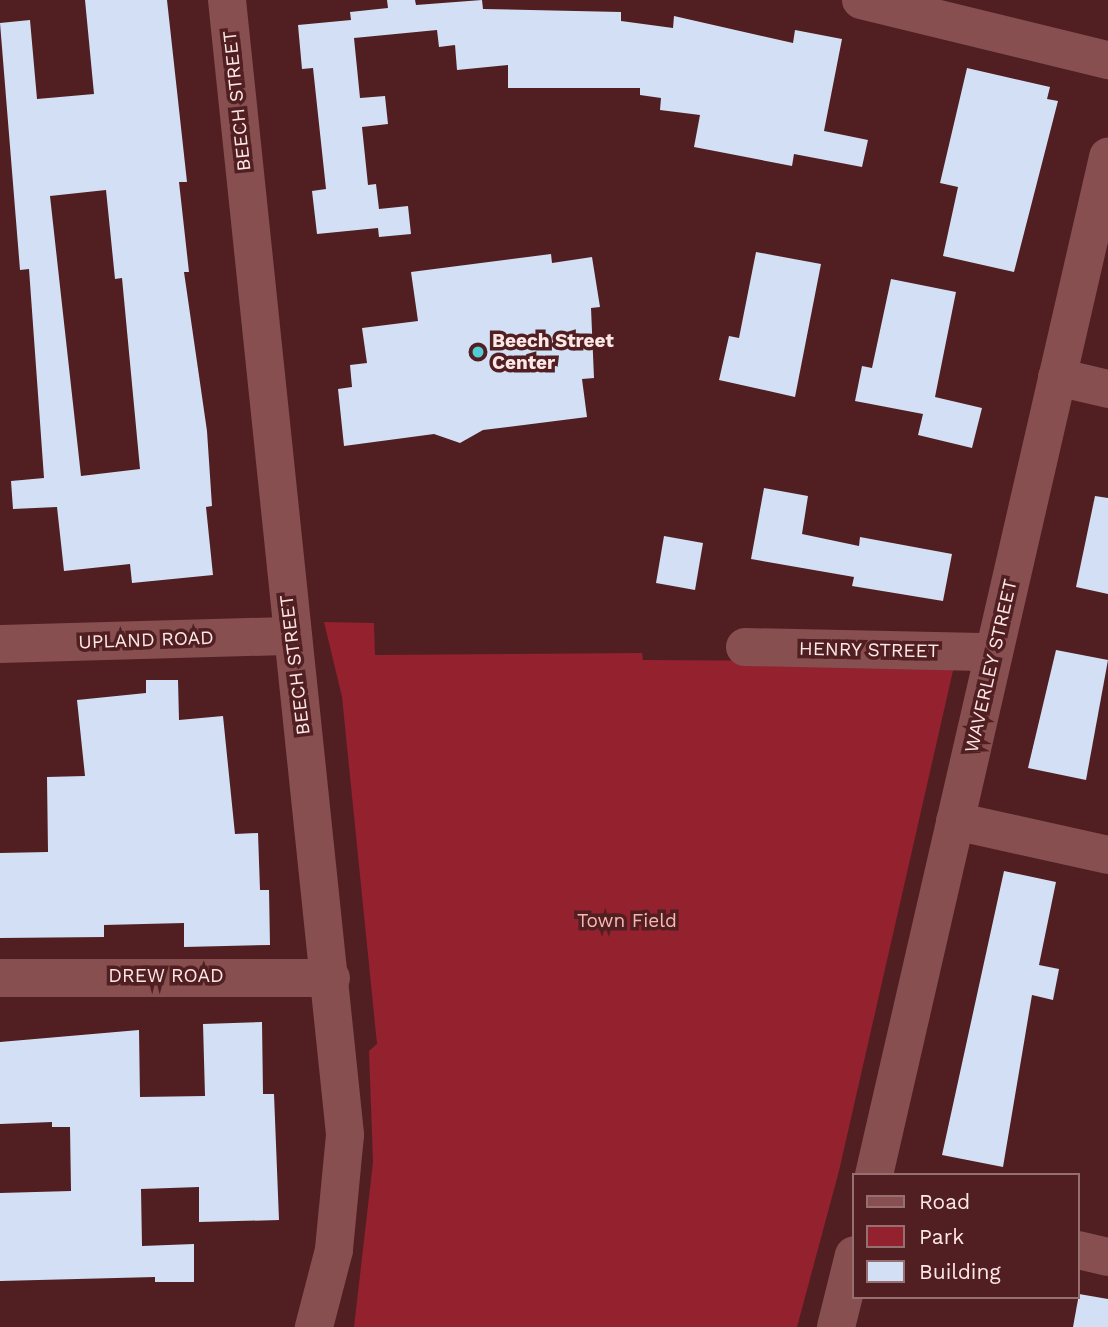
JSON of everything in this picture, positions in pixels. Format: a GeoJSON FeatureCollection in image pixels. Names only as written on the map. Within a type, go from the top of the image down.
{"type":"FeatureCollection","features":[{"type":"Feature","properties":{"kind":"street","name":"BEECH STREET"},"geometry":{"type":"LineString","coordinates":[[227,0],[331,978],[345,1135],[334,1250],[314,1327]]}},
{"type":"Feature","properties":{"kind":"street"},"geometry":{"type":"LineString","coordinates":[[861,0],[1108,60]]}},
{"type":"Feature","properties":{"kind":"street","name":"WAVERLEY STREET"},"geometry":{"type":"LineString","coordinates":[[874,1173],[1108,157]]}},
{"type":"Feature","properties":{"kind":"street"},"geometry":{"type":"LineString","coordinates":[[1057,377],[1108,389]]}},
{"type":"Feature","properties":{"kind":"street","name":"UPLAND ROAD"},"geometry":{"type":"LineString","coordinates":[[0,644],[293,636]]}},
{"type":"Feature","properties":{"kind":"street","name":"HENRY STREET"},"geometry":{"type":"LineString","coordinates":[[745,648],[994,652]]}},
{"type":"Feature","properties":{"kind":"street"},"geometry":{"type":"LineString","coordinates":[[955,821],[1108,855]]}},
{"type":"Feature","properties":{"kind":"street","name":"DREW ROAD"},"geometry":{"type":"LineString","coordinates":[[0,978],[331,978]]}},
{"type":"Feature","properties":{"kind":"street"},"geometry":{"type":"LineString","coordinates":[[1080,1250],[1108,1257]]}},
{"type":"Feature","properties":{"kind":"street"},"geometry":{"type":"LineString","coordinates":[[835,1327],[852,1263]]}},
{"type":"Feature","properties":{"kind":"green space","name":"Town Field"},"geometry":{"type":"Polygon","coordinates":[[[324,622],[374,623],[375,655],[642,653],[643,660],[955,662],[839,1171],[797,1327],[354,1327],[373,1162],[369,1051],[377,1044],[342,697],[324,622]]]}},
{"type":"Feature","properties":{"kind":"building"},"geometry":{"type":"Polygon","coordinates":[[[85,0],[167,0],[187,182],[179,182],[189,272],[184,272],[207,431],[212,506],[206,507],[213,575],[132,583],[130,564],[64,571],[57,507],[13,509],[11,481],[44,478],[29,269],[20,270],[0,23],[30,20],[37,99],[94,94],[85,0]],[[106,190],[50,196],[81,476],[140,469],[122,278],[115,279],[106,190]]]}},
{"type":"Feature","properties":{"kind":"building"},"geometry":{"type":"Polygon","coordinates":[[[387,0],[415,0],[416,5],[482,0],[483,9],[621,12],[621,21],[673,28],[674,16],[793,43],[795,30],[842,39],[824,131],[868,140],[862,167],[794,154],[792,166],[694,147],[700,115],[660,110],[661,98],[640,95],[640,88],[508,88],[508,65],[457,70],[455,45],[439,47],[437,30],[354,38],[360,98],[385,96],[388,124],[362,127],[368,185],[376,184],[379,209],[408,206],[411,234],[379,237],[378,228],[317,234],[312,191],[326,189],[313,68],[302,69],[298,25],[351,20],[350,12],[388,8],[387,0]]]}},
{"type":"Feature","properties":{"kind":"building"},"geometry":{"type":"Polygon","coordinates":[[[967,68],[1050,87],[1047,99],[1058,101],[1014,272],[943,256],[958,187],[940,183],[967,68]]]}},
{"type":"Feature","properties":{"kind":"building"},"geometry":{"type":"Polygon","coordinates":[[[756,252],[821,264],[795,397],[719,380],[729,336],[739,338],[756,252]]]}},
{"type":"Feature","properties":{"kind":"building","name":"Beech Street Center"},"geometry":{"type":"Polygon","coordinates":[[[551,254],[552,263],[592,257],[600,307],[591,308],[594,378],[582,379],[587,417],[483,430],[460,443],[434,434],[344,446],[338,389],[352,387],[350,365],[367,363],[362,328],[418,321],[411,272],[551,254]]]}},
{"type":"Feature","properties":{"kind":"building"},"geometry":{"type":"Polygon","coordinates":[[[891,279],[956,292],[935,397],[982,408],[972,448],[918,435],[923,414],[855,401],[862,366],[872,368],[891,279]]]}},
{"type":"Feature","properties":{"kind":"building"},"geometry":{"type":"Polygon","coordinates":[[[764,488],[808,496],[802,534],[859,546],[860,537],[952,554],[943,601],[852,586],[854,577],[751,559],[764,488]]]}},
{"type":"Feature","properties":{"kind":"building"},"geometry":{"type":"Polygon","coordinates":[[[1095,496],[1108,498],[1108,594],[1076,587],[1095,496]]]}},
{"type":"Feature","properties":{"kind":"building"},"geometry":{"type":"Polygon","coordinates":[[[664,536],[703,543],[695,590],[656,583],[664,536]]]}},
{"type":"Feature","properties":{"kind":"building"},"geometry":{"type":"Polygon","coordinates":[[[1056,650],[1108,660],[1086,780],[1028,768],[1056,650]]]}},
{"type":"Feature","properties":{"kind":"building"},"geometry":{"type":"Polygon","coordinates":[[[146,680],[178,680],[179,720],[223,716],[235,834],[258,833],[260,890],[269,890],[270,945],[184,947],[184,923],[104,925],[104,937],[0,938],[0,853],[48,852],[47,777],[85,776],[77,700],[146,693],[146,680]]]}},
{"type":"Feature","properties":{"kind":"building"},"geometry":{"type":"Polygon","coordinates":[[[1004,871],[1056,882],[1039,965],[1059,969],[1053,1000],[1032,995],[1003,1167],[942,1155],[1004,871]]]}},
{"type":"Feature","properties":{"kind":"building"},"geometry":{"type":"Polygon","coordinates":[[[262,1022],[263,1094],[274,1094],[279,1220],[199,1222],[199,1187],[141,1189],[142,1246],[194,1244],[194,1282],[155,1282],[155,1277],[0,1281],[0,1193],[71,1191],[70,1127],[52,1127],[52,1122],[0,1124],[0,1042],[139,1030],[140,1097],[205,1096],[203,1024],[262,1022]]]}},
{"type":"Feature","properties":{"kind":"building"},"geometry":{"type":"Polygon","coordinates":[[[1080,1294],[1108,1299],[1108,1327],[1073,1327],[1080,1294]]]}},
{"type":"Feature","properties":{"kind":"place","name":"Beech Street Center"},"geometry":{"type":"Point","coordinates":[478,352]}}]}
